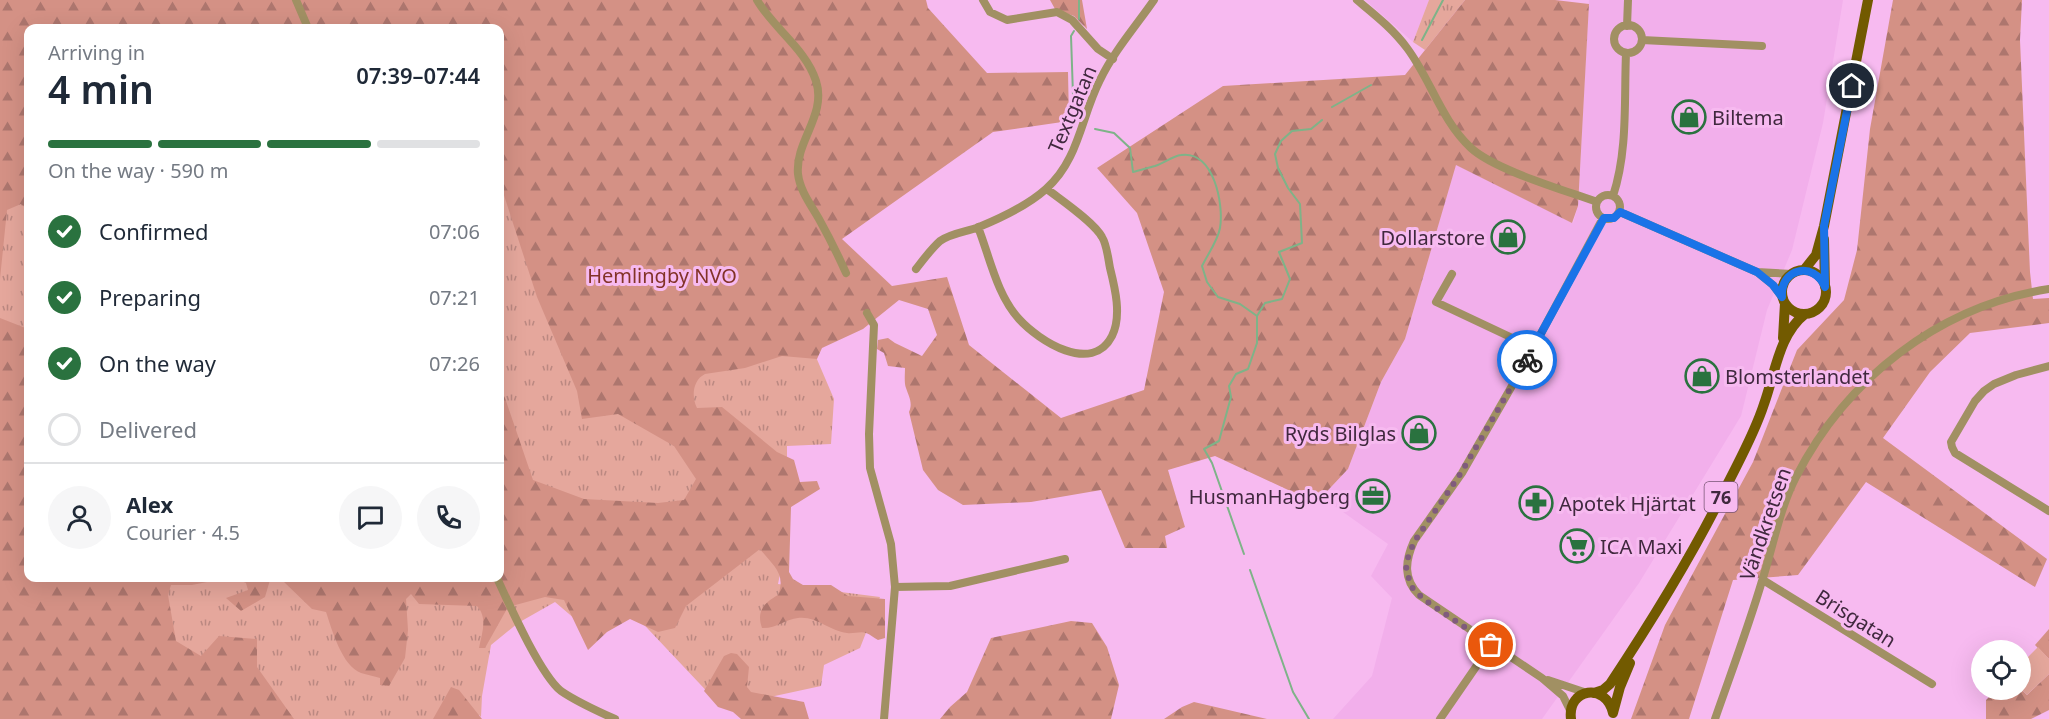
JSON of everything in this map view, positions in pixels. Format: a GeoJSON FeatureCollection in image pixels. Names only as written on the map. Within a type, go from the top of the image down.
{"type":"FeatureCollection","features":[{"type":"Feature","properties":{"kind":"main road"},"geometry":{"type":"LineString","coordinates":[[1824,226],[1826,294],[1821,305],[1811,313],[1793,311],[1784,300],[1784,284],[1792,274],[1804,270],[1816,255],[1824,226],[1868,0]]}},
{"type":"Feature","properties":{"kind":"main road"},"geometry":{"type":"LineString","coordinates":[[1804,270],[1818,275],[1825,287]]}},
{"type":"Feature","properties":{"kind":"main road","name":"76"},"geometry":{"type":"LineString","coordinates":[[1782,347],[1784,300]]}},
{"type":"Feature","properties":{"kind":"main road","name":"76"},"geometry":{"type":"LineString","coordinates":[[1591,693],[1603,690],[1610,684],[1641,638],[1702,536],[1757,424],[1782,347],[1791,328],[1805,314]]}},
{"type":"Feature","properties":{"kind":"main road","name":"76"},"geometry":{"type":"LineString","coordinates":[[1613,716],[1620,687],[1641,638]]}},
{"type":"Feature","properties":{"kind":"main road"},"geometry":{"type":"LineString","coordinates":[[1570,716],[1576,699],[1591,693],[1607,699],[1613,716]]}},
{"type":"Feature","properties":{"kind":"street"},"geometry":{"type":"LineString","coordinates":[[296,0],[307,24]]}},
{"type":"Feature","properties":{"kind":"street"},"geometry":{"type":"LineString","coordinates":[[757,0],[762,10],[793,45],[816,81],[818,96],[815,118],[800,154],[798,174],[807,200],[846,273]]}},
{"type":"Feature","properties":{"kind":"street"},"geometry":{"type":"LineString","coordinates":[[983,0],[990,12],[1007,20],[1057,12],[1072,20],[1098,49],[1113,59]]}},
{"type":"Feature","properties":{"kind":"street","name":"Textgatan"},"geometry":{"type":"LineString","coordinates":[[916,269],[941,241],[957,233],[978,227],[1033,200],[1057,178],[1069,161],[1080,136],[1096,88],[1154,0]]}},
{"type":"Feature","properties":{"kind":"street"},"geometry":{"type":"LineString","coordinates":[[1357,0],[1389,27],[1407,48],[1448,122],[1472,149],[1494,163],[1597,202]]}},
{"type":"Feature","properties":{"kind":"street"},"geometry":{"type":"LineString","coordinates":[[1627,26],[1628,0]]}},
{"type":"Feature","properties":{"kind":"street"},"geometry":{"type":"LineString","coordinates":[[1627,26],[1639,31],[1641,40],[1638,48],[1631,53],[1618,49],[1614,41],[1618,29],[1627,26]]}},
{"type":"Feature","properties":{"kind":"street"},"geometry":{"type":"LineString","coordinates":[[1641,40],[1762,46]]}},
{"type":"Feature","properties":{"kind":"street"},"geometry":{"type":"LineString","coordinates":[[1613,196],[1618,181],[1622,150],[1626,53]]}},
{"type":"Feature","properties":{"kind":"street"},"geometry":{"type":"LineString","coordinates":[[978,227],[1005,300],[1019,319],[1036,335],[1065,352],[1082,354],[1101,349],[1112,336],[1116,317],[1115,289],[1103,238],[1095,228],[1047,189]]}},
{"type":"Feature","properties":{"kind":"street"},"geometry":{"type":"LineString","coordinates":[[1603,196],[1613,196],[1620,203],[1620,212],[1614,218],[1604,218],[1597,210],[1597,202],[1603,196]]}},
{"type":"Feature","properties":{"kind":"street"},"geometry":{"type":"LineString","coordinates":[[1620,212],[1757,272],[1773,285],[1784,300]]}},
{"type":"Feature","properties":{"kind":"street"},"geometry":{"type":"LineString","coordinates":[[1538,339],[1604,218]]}},
{"type":"Feature","properties":{"kind":"street"},"geometry":{"type":"LineString","coordinates":[[1757,272],[1792,274]]}},
{"type":"Feature","properties":{"kind":"street"},"geometry":{"type":"LineString","coordinates":[[1452,274],[1436,303],[1522,343]]}},
{"type":"Feature","properties":{"kind":"street","name":"Vändkretsen"},"geometry":{"type":"LineString","coordinates":[[1715,719],[1795,478],[1822,433],[1861,386],[1906,347],[1962,315],[2006,299],[2049,289]]}},
{"type":"Feature","properties":{"kind":"street"},"geometry":{"type":"LineString","coordinates":[[867,313],[874,325],[869,434],[870,468],[891,544],[895,586],[884,719]]}},
{"type":"Feature","properties":{"kind":"street"},"geometry":{"type":"LineString","coordinates":[[1531,338],[1538,339],[1542,344],[1542,353],[1534,359],[1528,358],[1521,350],[1522,343],[1531,338]]}},
{"type":"Feature","properties":{"kind":"street"},"geometry":{"type":"LineString","coordinates":[[1528,358],[1461,473],[1414,542],[1407,560],[1406,571],[1413,589],[1426,601],[1542,678],[1563,696],[1570,716]]}},
{"type":"Feature","properties":{"kind":"street"},"geometry":{"type":"LineString","coordinates":[[2049,366],[2016,375],[1984,391],[1975,401],[1951,442],[1955,453],[2049,511]]}},
{"type":"Feature","properties":{"kind":"street"},"geometry":{"type":"LineString","coordinates":[[895,586],[950,585],[1065,559]]}},
{"type":"Feature","properties":{"kind":"street","name":"Brisgatan"},"geometry":{"type":"LineString","coordinates":[[1763,580],[1932,684]]}},
{"type":"Feature","properties":{"kind":"street"},"geometry":{"type":"LineString","coordinates":[[499,582],[542,667],[560,690],[615,719]]}},
{"type":"Feature","properties":{"kind":"street"},"geometry":{"type":"LineString","coordinates":[[1440,719],[1491,645]]}},
{"type":"Feature","properties":{"kind":"street"},"geometry":{"type":"LineString","coordinates":[[1542,678],[1591,693]]}},
{"type":"Feature","properties":{"kind":"shaded area"},"geometry":{"type":"Polygon","coordinates":[[[1365,0],[1429,0],[1413,42],[1365,0]]]}},
{"type":"Feature","properties":{"kind":"shaded area"},"geometry":{"type":"Polygon","coordinates":[[[1589,0],[1843,0],[1823,123],[1792,250],[1767,310],[1741,416],[1639,583],[1542,719],[1333,719],[1372,676],[1392,598],[1371,576],[1388,544],[1322,497],[1348,469],[1381,382],[1405,339],[1456,164],[1573,223],[1578,206],[1589,0]]]}},
{"type":"Feature","properties":{"kind":"green space","name":"Hemlingby NVO"},"geometry":{"type":"Polygon","coordinates":[[[0,0],[757,0],[810,343],[834,399],[831,444],[787,446],[787,540],[778,584],[880,597],[860,648],[824,665],[821,686],[742,703],[716,701],[632,612],[596,637],[555,602],[518,623],[491,645],[482,696],[481,717],[479,715],[477,719],[0,719],[0,0]]]}},
{"type":"Feature","properties":{"kind":"green space"},"geometry":{"type":"Polygon","coordinates":[[[0,0],[926,0],[928,8],[987,73],[1068,72],[1069,121],[993,132],[842,239],[892,286],[947,277],[969,345],[1061,418],[1144,390],[1164,292],[1137,213],[1097,168],[1223,86],[1405,75],[1465,0],[1555,0],[1589,4],[1578,206],[1572,223],[1456,165],[1405,339],[1381,382],[1348,469],[1316,503],[1215,456],[1168,470],[1185,527],[1165,536],[1167,548],[1125,548],[1101,490],[1031,502],[963,505],[938,490],[923,470],[909,412],[911,403],[905,384],[905,368],[888,366],[884,353],[877,349],[878,340],[888,338],[922,356],[937,335],[928,309],[899,300],[863,329],[822,348],[817,359],[782,356],[745,368],[705,374],[701,377],[696,384],[694,394],[697,408],[722,407],[777,452],[794,460],[800,482],[817,481],[820,489],[791,507],[789,572],[793,579],[803,585],[831,585],[848,596],[885,599],[885,638],[878,640],[864,632],[841,632],[805,618],[762,628],[760,617],[762,608],[778,595],[781,581],[776,569],[760,549],[686,606],[675,628],[658,632],[630,619],[607,632],[588,650],[564,600],[545,597],[508,607],[485,648],[479,648],[483,621],[477,606],[419,604],[411,594],[406,599],[408,630],[405,658],[389,686],[380,685],[380,678],[354,669],[339,647],[326,612],[312,609],[284,582],[504,582],[504,396],[533,480],[584,499],[658,503],[684,500],[696,479],[674,446],[618,414],[582,419],[577,391],[537,297],[504,195],[504,24],[24,24],[24,207],[21,204],[7,210],[0,279],[0,0]]]}},
{"type":"Feature","properties":{"kind":"green space"},"geometry":{"type":"Polygon","coordinates":[[[1050,0],[1082,0],[1087,29],[1074,16],[1055,9],[1050,0]]]}},
{"type":"Feature","properties":{"kind":"green space"},"geometry":{"type":"Polygon","coordinates":[[[1429,0],[1465,0],[1425,50],[1413,42],[1429,0]]]}},
{"type":"Feature","properties":{"kind":"green space"},"geometry":{"type":"Polygon","coordinates":[[[1893,0],[2022,0],[2020,40],[2030,272],[2033,299],[2049,298],[2049,323],[1970,333],[1930,372],[1883,438],[2047,559],[2035,587],[1866,482],[1798,575],[1733,580],[1689,719],[1631,719],[1665,625],[1753,462],[1797,350],[1844,300],[1857,250],[1870,129],[1893,0]]]}},
{"type":"Feature","properties":{"kind":"green space"},"geometry":{"type":"Polygon","coordinates":[[[0,318],[24,327],[24,582],[207,582],[171,585],[168,595],[176,641],[201,656],[219,636],[257,639],[257,667],[294,719],[0,719],[0,318]]]}},
{"type":"Feature","properties":{"kind":"green space"},"geometry":{"type":"Polygon","coordinates":[[[244,582],[269,582],[265,597],[241,611],[226,598],[248,590],[244,582]]]}},
{"type":"Feature","properties":{"kind":"green space"},"geometry":{"type":"Polygon","coordinates":[[[1071,621],[1092,623],[1107,647],[1119,685],[1111,719],[940,719],[967,692],[991,638],[1071,621]]]}},
{"type":"Feature","properties":{"kind":"green space"},"geometry":{"type":"Polygon","coordinates":[[[2049,629],[2049,659],[2035,645],[2049,629]]]}},
{"type":"Feature","properties":{"kind":"green space"},"geometry":{"type":"Polygon","coordinates":[[[2038,647],[2049,659],[2049,674],[2031,691],[2031,654],[2038,647]]]}},
{"type":"Feature","properties":{"kind":"green space"},"geometry":{"type":"Polygon","coordinates":[[[731,653],[737,654],[749,667],[747,687],[751,692],[804,702],[809,719],[741,719],[733,712],[718,707],[704,691],[724,656],[731,653]]]}},
{"type":"Feature","properties":{"kind":"green space"},"geometry":{"type":"Polygon","coordinates":[[[2049,674],[2049,710],[2031,719],[1986,719],[1986,700],[2031,700],[2031,691],[2049,674]]]}},
{"type":"Feature","properties":{"kind":"green space"},"geometry":{"type":"Polygon","coordinates":[[[451,687],[459,690],[482,719],[433,719],[451,687]]]}},
{"type":"Feature","properties":{"kind":"green space"},"geometry":{"type":"Polygon","coordinates":[[[1194,702],[1267,719],[1164,719],[1194,702]]]}},
{"type":"Feature","properties":{"kind":"waterway"},"geometry":{"type":"LineString","coordinates":[[1079,0],[1079,19]]}},
{"type":"Feature","properties":{"kind":"waterway"},"geometry":{"type":"LineString","coordinates":[[1422,40],[1443,0]]}},
{"type":"Feature","properties":{"kind":"waterway"},"geometry":{"type":"LineString","coordinates":[[1073,95],[1071,36],[1074,31]]}},
{"type":"Feature","properties":{"kind":"waterway"},"geometry":{"type":"LineString","coordinates":[[1332,107],[1371,85]]}},
{"type":"Feature","properties":{"kind":"waterway"},"geometry":{"type":"LineString","coordinates":[[1244,554],[1212,463],[1204,449],[1219,441],[1231,397],[1229,386],[1236,374],[1248,369],[1257,343],[1257,316],[1265,303],[1282,299],[1290,279],[1279,252],[1302,243],[1300,204],[1288,188],[1278,168],[1275,154],[1281,141],[1292,131],[1311,129],[1322,120]]}},
{"type":"Feature","properties":{"kind":"waterway"},"geometry":{"type":"LineString","coordinates":[[1095,129],[1114,133],[1130,148],[1133,172],[1181,155],[1192,156],[1202,161],[1214,181],[1221,218],[1217,237],[1202,266],[1207,282],[1218,297],[1240,304],[1257,316]]}},
{"type":"Feature","properties":{"kind":"waterway"},"geometry":{"type":"LineString","coordinates":[[1250,570],[1293,692],[1309,719]]}},
{"type":"Feature","properties":{"kind":"way so far"},"geometry":{"type":"LineString","coordinates":[[1491,645],[1426,601],[1413,589],[1408,581],[1407,560],[1414,542],[1461,473],[1527,360]]}},
{"type":"Feature","properties":{"kind":"place","name":"Biltema"},"geometry":{"type":"Point","coordinates":[1689,117]}},
{"type":"Feature","properties":{"kind":"place","name":"Dollarstore"},"geometry":{"type":"Point","coordinates":[1508,237]}},
{"type":"Feature","properties":{"kind":"place","name":"Blomsterlandet"},"geometry":{"type":"Point","coordinates":[1702,376]}},
{"type":"Feature","properties":{"kind":"place","name":"Ryds Bilglas"},"geometry":{"type":"Point","coordinates":[1419,433]}},
{"type":"Feature","properties":{"kind":"place","name":"HusmanHagberg"},"geometry":{"type":"Point","coordinates":[1373,496]}},
{"type":"Feature","properties":{"kind":"place","name":"Apotek Hjärtat"},"geometry":{"type":"Point","coordinates":[1536,503]}},
{"type":"Feature","properties":{"kind":"place","name":"ICA Maxi"},"geometry":{"type":"Point","coordinates":[1577,546]}},
{"type":"Feature","properties":{"kind":"route"},"geometry":{"type":"LineString","coordinates":[[1527,360],[1537,358],[1542,353],[1543,347],[1538,339],[1596,230],[1604,218],[1614,218],[1620,212],[1757,272],[1773,285],[1782,297],[1787,278],[1798,271],[1804,270],[1818,275],[1825,287],[1824,226],[1852,86]]}}]}
